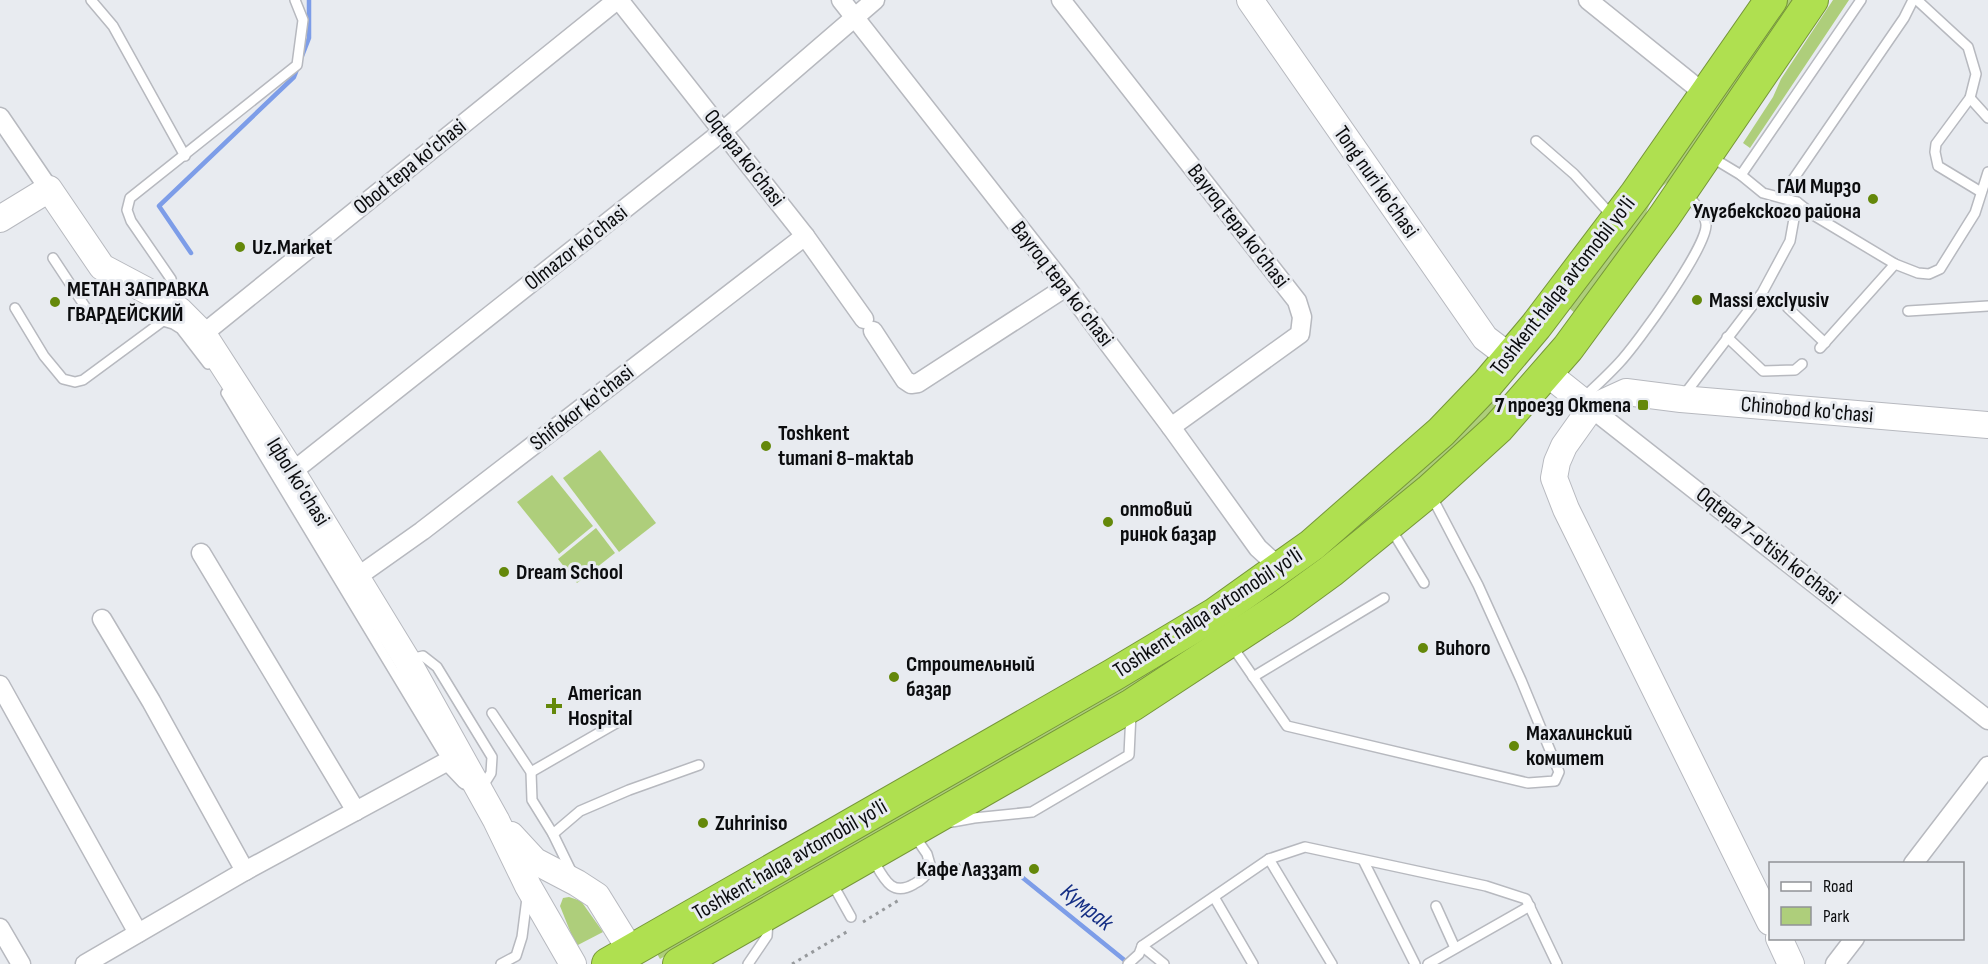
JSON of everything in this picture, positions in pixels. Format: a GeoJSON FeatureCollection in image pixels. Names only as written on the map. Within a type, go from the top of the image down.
{"type":"FeatureCollection","features":[{"type":"Feature","properties":{"kind":"highway","name":"Toshkent halqa avtomobil yo'li"},"geometry":{"type":"LineString","coordinates":[[626,960],[1215,614],[1312,545],[1416,455],[1466,407],[1510,357],[1562,294],[1706,95],[1771,0]]}},
{"type":"Feature","properties":{"kind":"highway","name":"Toshkent halqa avtomobil yo'li"},"geometry":{"type":"LineString","coordinates":[[679,964],[1132,705],[1331,571],[1429,491],[1498,428],[1547,373],[1609,294],[1812,0]]}},
{"type":"Feature","properties":{"kind":"highway"},"geometry":{"type":"LineString","coordinates":[[1510,357],[1547,373]]}},
{"type":"Feature","properties":{"kind":"street","name":"Oqtepa ko'chasi"},"geometry":{"type":"LineString","coordinates":[[618,0],[805,236],[905,380],[911,384],[918,383],[1066,287]]}},
{"type":"Feature","properties":{"kind":"street","name":"Obod tepa ko'chasi"},"geometry":{"type":"LineString","coordinates":[[203,334],[618,0]]}},
{"type":"Feature","properties":{"kind":"street","name":"Bayroq tepa koʻchasi"},"geometry":{"type":"LineString","coordinates":[[841,0],[1066,287],[1258,548],[1281,568]]}},
{"type":"Feature","properties":{"kind":"street"},"geometry":{"type":"LineString","coordinates":[[854,17],[875,0]]}},
{"type":"Feature","properties":{"kind":"street","name":"Bayroq tepa ko'chasi"},"geometry":{"type":"LineString","coordinates":[[1061,0],[1297,302],[1302,317],[1300,334],[1171,427]]}},
{"type":"Feature","properties":{"kind":"street","name":"Tong nuri ko'chasi"},"geometry":{"type":"LineString","coordinates":[[1250,0],[1485,338],[1510,357]]}},
{"type":"Feature","properties":{"kind":"street"},"geometry":{"type":"LineString","coordinates":[[1588,0],[1706,95]]}},
{"type":"Feature","properties":{"kind":"street","name":"Olmazor ko'chasi"},"geometry":{"type":"LineString","coordinates":[[292,472],[723,131],[854,17]]}},
{"type":"Feature","properties":{"kind":"street"},"geometry":{"type":"LineString","coordinates":[[0,117],[49,189],[0,219]]}},
{"type":"Feature","properties":{"kind":"street","name":"Iqbol ko'chasi"},"geometry":{"type":"LineString","coordinates":[[49,189],[102,267],[171,316],[203,334],[292,472],[407,660],[496,820],[528,886],[573,964]]}},
{"type":"Feature","properties":{"kind":"street","name":"Shifokor ko'chasi"},"geometry":{"type":"LineString","coordinates":[[357,577],[422,531],[805,236]]}},
{"type":"Feature","properties":{"kind":"street","name":"Oqtepa 7-o'tish ko'chasi"},"geometry":{"type":"LineString","coordinates":[[1547,373],[1988,720]]}},
{"type":"Feature","properties":{"kind":"street","name":"Chinobod ko'chasi"},"geometry":{"type":"LineString","coordinates":[[1586,404],[1626,392],[1681,399],[1988,425]]}},
{"type":"Feature","properties":{"kind":"street"},"geometry":{"type":"LineString","coordinates":[[1586,404],[1557,462],[1554,478],[1558,492],[1769,920]]}},
{"type":"Feature","properties":{"kind":"street"},"geometry":{"type":"LineString","coordinates":[[201,553],[356,811]]}},
{"type":"Feature","properties":{"kind":"street"},"geometry":{"type":"LineString","coordinates":[[102,619],[152,701],[246,871]]}},
{"type":"Feature","properties":{"kind":"street"},"geometry":{"type":"LineString","coordinates":[[0,685],[138,933]]}},
{"type":"Feature","properties":{"kind":"street"},"geometry":{"type":"LineString","coordinates":[[85,964],[246,871],[448,761],[480,791]]}},
{"type":"Feature","properties":{"kind":"street"},"geometry":{"type":"LineString","coordinates":[[1915,862],[1988,766]]}},
{"type":"Feature","properties":{"kind":"street","name":"Iqbol ko'chasi"},"geometry":{"type":"LineString","coordinates":[[496,820],[535,861],[597,896],[626,960]]}},
{"type":"Feature","properties":{"kind":"street"},"geometry":{"type":"LineString","coordinates":[[0,928],[21,964]]}},
{"type":"Feature","properties":{"kind":"street"},"geometry":{"type":"LineString","coordinates":[[1779,940],[1791,964]]}},
{"type":"Feature","properties":{"kind":"street"},"geometry":{"type":"LineString","coordinates":[[1835,964],[1854,940]]}},
{"type":"Feature","properties":{"kind":"lane"},"geometry":{"type":"LineString","coordinates":[[91,0],[112,26],[185,156]]}},
{"type":"Feature","properties":{"kind":"lane"},"geometry":{"type":"LineString","coordinates":[[216,376],[181,329],[173,324],[171,279],[131,221],[127,210],[130,198],[297,64],[303,20],[295,0]]}},
{"type":"Feature","properties":{"kind":"lane"},"geometry":{"type":"LineString","coordinates":[[1741,175],[1861,0]]}},
{"type":"Feature","properties":{"kind":"lane"},"geometry":{"type":"LineString","coordinates":[[1781,197],[1915,0],[1968,47],[1976,74],[1970,98],[1936,144],[1935,152],[1938,166],[1981,192]]}},
{"type":"Feature","properties":{"kind":"lane"},"geometry":{"type":"LineString","coordinates":[[1970,98],[1988,118]]}},
{"type":"Feature","properties":{"kind":"lane"},"geometry":{"type":"LineString","coordinates":[[1536,141],[1574,174],[1616,220]]}},
{"type":"Feature","properties":{"kind":"lane"},"geometry":{"type":"LineString","coordinates":[[1706,154],[1741,175],[1763,193],[1797,202],[1815,216],[1895,264],[1918,273],[1929,274],[1940,268],[1975,213],[1988,172]]}},
{"type":"Feature","properties":{"kind":"lane"},"geometry":{"type":"LineString","coordinates":[[1586,404],[1621,362],[1690,267],[1704,237],[1706,224],[1704,217],[1683,189]]}},
{"type":"Feature","properties":{"kind":"lane"},"geometry":{"type":"LineString","coordinates":[[1681,399],[1762,293],[1790,241],[1797,202]]}},
{"type":"Feature","properties":{"kind":"lane"},"geometry":{"type":"LineString","coordinates":[[53,258],[88,311],[103,318],[143,315],[171,316]]}},
{"type":"Feature","properties":{"kind":"lane"},"geometry":{"type":"LineString","coordinates":[[1788,308],[1823,345],[1895,264]]}},
{"type":"Feature","properties":{"kind":"lane"},"geometry":{"type":"LineString","coordinates":[[1908,310],[1988,306]]}},
{"type":"Feature","properties":{"kind":"lane"},"geometry":{"type":"LineString","coordinates":[[15,308],[44,356],[63,379],[75,382],[83,380],[171,316]]}},
{"type":"Feature","properties":{"kind":"lane"},"geometry":{"type":"LineString","coordinates":[[1727,337],[1762,371],[1795,370],[1802,364]]}},
{"type":"Feature","properties":{"kind":"lane"},"geometry":{"type":"LineString","coordinates":[[222,386],[448,761]]}},
{"type":"Feature","properties":{"kind":"lane"},"geometry":{"type":"LineString","coordinates":[[1228,642],[1287,726],[1528,783],[1545,783],[1556,780],[1559,772],[1521,680],[1478,585],[1429,491]]}},
{"type":"Feature","properties":{"kind":"lane"},"geometry":{"type":"LineString","coordinates":[[1388,525],[1424,583]]}},
{"type":"Feature","properties":{"kind":"lane"},"geometry":{"type":"LineString","coordinates":[[1253,677],[1384,598]]}},
{"type":"Feature","properties":{"kind":"lane"},"geometry":{"type":"LineString","coordinates":[[870,856],[888,884],[905,890],[924,879],[931,868],[927,854],[911,831],[974,818],[1032,813],[1129,755],[1132,705]]}},
{"type":"Feature","properties":{"kind":"lane"},"geometry":{"type":"LineString","coordinates":[[492,713],[531,772],[532,800],[553,834],[577,883]]}},
{"type":"Feature","properties":{"kind":"lane"},"geometry":{"type":"LineString","coordinates":[[531,772],[618,723]]}},
{"type":"Feature","properties":{"kind":"lane"},"geometry":{"type":"LineString","coordinates":[[553,834],[580,811],[629,790],[699,765]]}},
{"type":"Feature","properties":{"kind":"lane"},"geometry":{"type":"LineString","coordinates":[[1128,964],[1141,950],[1269,859],[1305,847],[1486,886],[1526,898],[1557,964]]}},
{"type":"Feature","properties":{"kind":"lane"},"geometry":{"type":"LineString","coordinates":[[1269,859],[1332,964]]}},
{"type":"Feature","properties":{"kind":"lane"},"geometry":{"type":"LineString","coordinates":[[1364,860],[1415,964]]}},
{"type":"Feature","properties":{"kind":"lane"},"geometry":{"type":"LineString","coordinates":[[830,878],[852,922]]}},
{"type":"Feature","properties":{"kind":"lane"},"geometry":{"type":"LineString","coordinates":[[501,964],[516,956],[522,937],[528,886]]}},
{"type":"Feature","properties":{"kind":"lane"},"geometry":{"type":"LineString","coordinates":[[1214,897],[1253,964]]}},
{"type":"Feature","properties":{"kind":"lane"},"geometry":{"type":"LineString","coordinates":[[1436,906],[1455,948]]}},
{"type":"Feature","properties":{"kind":"lane"},"geometry":{"type":"LineString","coordinates":[[1428,964],[1530,906]]}},
{"type":"Feature","properties":{"kind":"lane"},"geometry":{"type":"LineString","coordinates":[[748,964],[767,936],[768,912]]}},
{"type":"Feature","properties":{"kind":"lane"},"geometry":{"type":"LineString","coordinates":[[1141,950],[1164,964]]}},
{"type":"Feature","properties":{"kind":"path"},"geometry":{"type":"LineString","coordinates":[[935,879],[960,864]]}},
{"type":"Feature","properties":{"kind":"path"},"geometry":{"type":"LineString","coordinates":[[863,921],[904,897]]}},
{"type":"Feature","properties":{"kind":"path"},"geometry":{"type":"LineString","coordinates":[[792,964],[852,922]]}},
{"type":"Feature","properties":{"kind":"green space"},"geometry":{"type":"Polygon","coordinates":[[[1785,0],[1796,0],[1670,181],[1654,197],[1645,218],[1577,315],[1569,308],[1660,179],[1731,86],[1785,0]]]}},
{"type":"Feature","properties":{"kind":"green space"},"geometry":{"type":"Polygon","coordinates":[[[1833,0],[1849,0],[1750,148],[1743,143],[1773,97],[1781,79],[1833,0]]]}},
{"type":"Feature","properties":{"kind":"green space"},"geometry":{"type":"Polygon","coordinates":[[[1497,391],[1505,398],[1467,436],[1349,541],[1343,533],[1497,391]]]}},
{"type":"Feature","properties":{"kind":"green space"},"geometry":{"type":"Polygon","coordinates":[[[600,450],[656,523],[619,552],[563,478],[600,450]]]}},
{"type":"Feature","properties":{"kind":"green space"},"geometry":{"type":"Polygon","coordinates":[[[552,475],[593,526],[559,554],[517,502],[552,475]]]}},
{"type":"Feature","properties":{"kind":"green space"},"geometry":{"type":"Polygon","coordinates":[[[596,528],[615,553],[577,583],[558,559],[596,528]]]}},
{"type":"Feature","properties":{"kind":"green space"},"geometry":{"type":"Polygon","coordinates":[[[1298,568],[1304,576],[1147,679],[660,959],[655,950],[1298,568]]]}},
{"type":"Feature","properties":{"kind":"green space"},"geometry":{"type":"Polygon","coordinates":[[[569,897],[581,901],[603,932],[576,946],[560,906],[563,898],[569,897]]]}},
{"type":"Feature","properties":{"kind":"waterway"},"geometry":{"type":"LineString","coordinates":[[302,56],[309,38],[309,0]]}},
{"type":"Feature","properties":{"kind":"waterway"},"geometry":{"type":"LineString","coordinates":[[191,253],[159,206],[294,77],[298,67]]}},
{"type":"Feature","properties":{"kind":"waterway","name":"Кумрак"},"geometry":{"type":"LineString","coordinates":[[1023,878],[1128,963]]}},
{"type":"Feature","properties":{"kind":"place","name":"ГАИ Мирзо Улугбекского района"},"geometry":{"type":"Point","coordinates":[1873,199]}},
{"type":"Feature","properties":{"kind":"place","name":"Uz.Market"},"geometry":{"type":"Point","coordinates":[240,247]}},
{"type":"Feature","properties":{"kind":"place","name":"Massi exclyusiv"},"geometry":{"type":"Point","coordinates":[1697,300]}},
{"type":"Feature","properties":{"kind":"place","name":"МЕТАН ЗАПРАВКА ГВАРДЕЙСКИЙ"},"geometry":{"type":"Point","coordinates":[55,302]}},
{"type":"Feature","properties":{"kind":"place","name":"7 проезд Октепа"},"geometry":{"type":"Point","coordinates":[1643,405]}},
{"type":"Feature","properties":{"kind":"place","name":"Toshkent tumani 8-maktab"},"geometry":{"type":"Point","coordinates":[766,446]}},
{"type":"Feature","properties":{"kind":"place","name":"оптовий ринок базар"},"geometry":{"type":"Point","coordinates":[1108,522]}},
{"type":"Feature","properties":{"kind":"place","name":"Dream School"},"geometry":{"type":"Point","coordinates":[504,572]}},
{"type":"Feature","properties":{"kind":"place","name":"Buhoro"},"geometry":{"type":"Point","coordinates":[1423,648]}},
{"type":"Feature","properties":{"kind":"place","name":"Строительный базар"},"geometry":{"type":"Point","coordinates":[894,677]}},
{"type":"Feature","properties":{"kind":"place","name":"American Hospital"},"geometry":{"type":"Point","coordinates":[554,706]}},
{"type":"Feature","properties":{"kind":"place","name":"Махалинский комитет"},"geometry":{"type":"Point","coordinates":[1514,746]}},
{"type":"Feature","properties":{"kind":"place","name":"Zuhriniso"},"geometry":{"type":"Point","coordinates":[703,823]}},
{"type":"Feature","properties":{"kind":"place","name":"Кафе Лаззат"},"geometry":{"type":"Point","coordinates":[1034,869]}}]}
